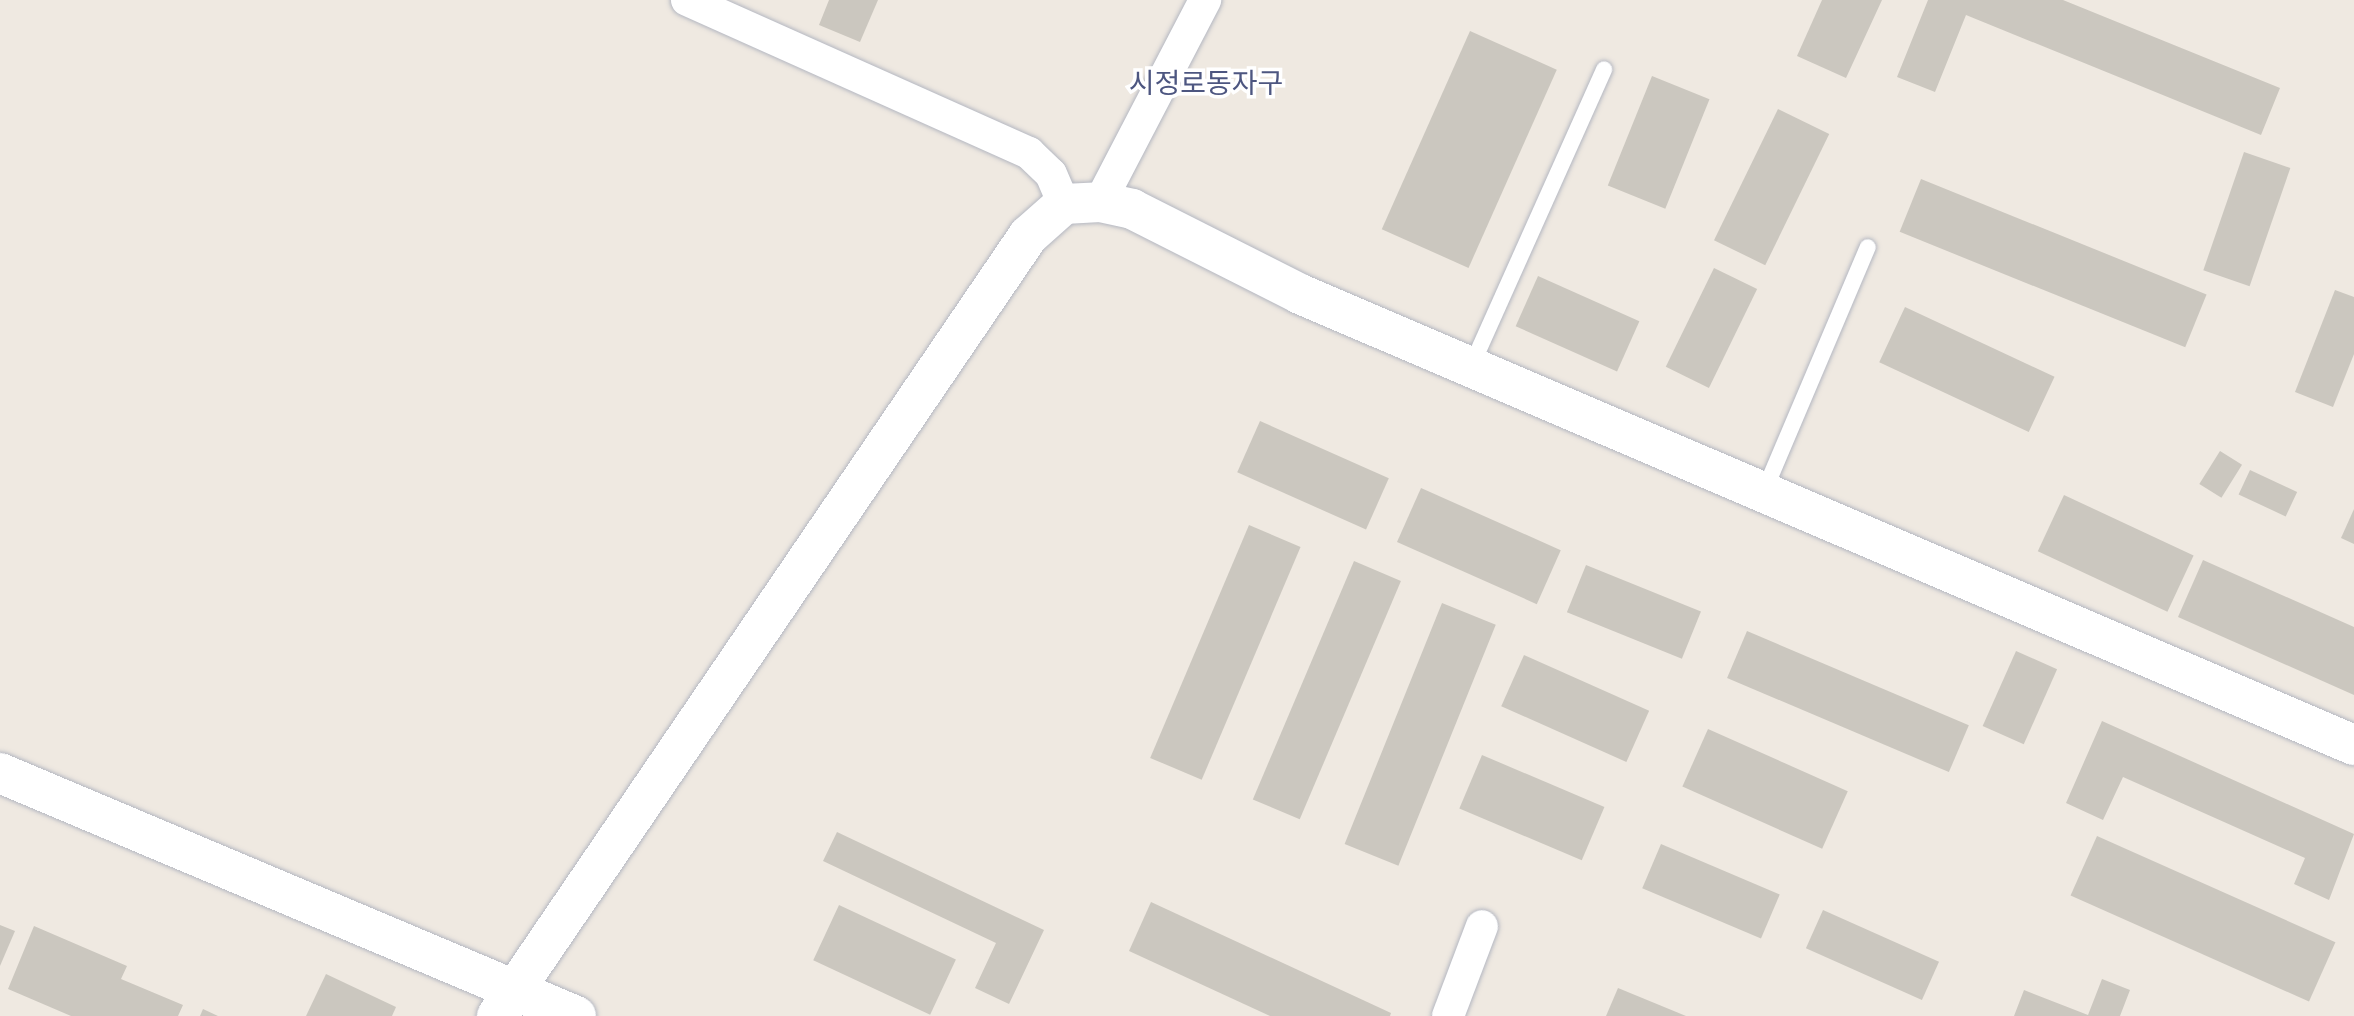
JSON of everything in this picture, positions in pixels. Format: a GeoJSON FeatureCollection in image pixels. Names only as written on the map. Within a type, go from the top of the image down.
{"type":"FeatureCollection","features":[{"type":"Feature","properties":{"kind":"street"},"geometry":{"type":"LineString","coordinates":[[687,0],[1029,153],[1082,203],[1132,209],[1300,294],[1762,495],[2354,745]]}},
{"type":"Feature","properties":{"kind":"street"},"geometry":{"type":"LineString","coordinates":[[506,1003],[1028,236],[1082,203],[1205,0]]}},
{"type":"Feature","properties":{"kind":"street"},"geometry":{"type":"LineString","coordinates":[[0,773],[506,1003],[576,1016]]}},
{"type":"Feature","properties":{"kind":"street"},"geometry":{"type":"LineString","coordinates":[[1448,1016],[1482,926]]}},
{"type":"Feature","properties":{"kind":"lane"},"geometry":{"type":"LineString","coordinates":[[1470,368],[1604,69]]}},
{"type":"Feature","properties":{"kind":"lane"},"geometry":{"type":"LineString","coordinates":[[1762,495],[1868,247]]}},
{"type":"Feature","properties":{"kind":"building"},"geometry":{"type":"Polygon","coordinates":[[[829,0],[878,0],[860,42],[819,25],[829,0]]]}},
{"type":"Feature","properties":{"kind":"building"},"geometry":{"type":"Polygon","coordinates":[[[1822,0],[1882,0],[1846,78],[1797,56],[1822,0]]]}},
{"type":"Feature","properties":{"kind":"building"},"geometry":{"type":"Polygon","coordinates":[[[1928,0],[2063,0],[2280,88],[2261,135],[1966,15],[1935,92],[1897,77],[1928,0]]]}},
{"type":"Feature","properties":{"kind":"building"},"geometry":{"type":"Polygon","coordinates":[[[1470,31],[1557,70],[1469,268],[1382,229],[1470,31]]]}},
{"type":"Feature","properties":{"kind":"building"},"geometry":{"type":"Polygon","coordinates":[[[1652,76],[1709,99],[1665,209],[1608,185],[1652,76]]]}},
{"type":"Feature","properties":{"kind":"building"},"geometry":{"type":"Polygon","coordinates":[[[1778,109],[1829,134],[1765,265],[1714,240],[1778,109]]]}},
{"type":"Feature","properties":{"kind":"building"},"geometry":{"type":"Polygon","coordinates":[[[2244,152],[2290,168],[2250,286],[2203,270],[2244,152]]]}},
{"type":"Feature","properties":{"kind":"building"},"geometry":{"type":"Polygon","coordinates":[[[1921,179],[2207,294],[2185,347],[1900,232],[1921,179]]]}},
{"type":"Feature","properties":{"kind":"building"},"geometry":{"type":"Polygon","coordinates":[[[1714,268],[1757,289],[1709,388],[1666,367],[1714,268]]]}},
{"type":"Feature","properties":{"kind":"building"},"geometry":{"type":"Polygon","coordinates":[[[1538,276],[1639,321],[1617,371],[1516,326],[1538,276]]]}},
{"type":"Feature","properties":{"kind":"building"},"geometry":{"type":"Polygon","coordinates":[[[2335,290],[2354,297],[2354,354],[2333,407],[2295,392],[2335,290]]]}},
{"type":"Feature","properties":{"kind":"building"},"geometry":{"type":"Polygon","coordinates":[[[1905,307],[2055,377],[2029,432],[1879,362],[1905,307]]]}},
{"type":"Feature","properties":{"kind":"building"},"geometry":{"type":"Polygon","coordinates":[[[1260,421],[1389,478],[1366,530],[1237,472],[1260,421]]]}},
{"type":"Feature","properties":{"kind":"building"},"geometry":{"type":"Polygon","coordinates":[[[2220,451],[2242,465],[2221,498],[2199,484],[2220,451]]]}},
{"type":"Feature","properties":{"kind":"building"},"geometry":{"type":"Polygon","coordinates":[[[2250,470],[2297,492],[2286,516],[2239,494],[2250,470]]]}},
{"type":"Feature","properties":{"kind":"building"},"geometry":{"type":"Polygon","coordinates":[[[1421,488],[1561,550],[1537,604],[1397,542],[1421,488]]]}},
{"type":"Feature","properties":{"kind":"building"},"geometry":{"type":"Polygon","coordinates":[[[2064,495],[2194,555],[2167,612],[2038,551],[2064,495]]]}},
{"type":"Feature","properties":{"kind":"building"},"geometry":{"type":"Polygon","coordinates":[[[2354,509],[2354,544],[2341,538],[2354,509]]]}},
{"type":"Feature","properties":{"kind":"building"},"geometry":{"type":"Polygon","coordinates":[[[1249,525],[1301,547],[1202,780],[1150,758],[1249,525]]]}},
{"type":"Feature","properties":{"kind":"building"},"geometry":{"type":"Polygon","coordinates":[[[2203,560],[2354,627],[2354,695],[2178,617],[2203,560]]]}},
{"type":"Feature","properties":{"kind":"building"},"geometry":{"type":"Polygon","coordinates":[[[1354,561],[1401,581],[1300,819],[1253,799],[1354,561]]]}},
{"type":"Feature","properties":{"kind":"building"},"geometry":{"type":"Polygon","coordinates":[[[1586,565],[1701,611],[1682,659],[1567,612],[1586,565]]]}},
{"type":"Feature","properties":{"kind":"building"},"geometry":{"type":"Polygon","coordinates":[[[1442,603],[1496,625],[1398,866],[1345,844],[1442,603]]]}},
{"type":"Feature","properties":{"kind":"building"},"geometry":{"type":"Polygon","coordinates":[[[1747,631],[1969,725],[1949,772],[1727,678],[1747,631]]]}},
{"type":"Feature","properties":{"kind":"building"},"geometry":{"type":"Polygon","coordinates":[[[2016,651],[2057,669],[2024,744],[1983,726],[2016,651]]]}},
{"type":"Feature","properties":{"kind":"building"},"geometry":{"type":"Polygon","coordinates":[[[1524,655],[1649,711],[1626,762],[1501,706],[1524,655]]]}},
{"type":"Feature","properties":{"kind":"building"},"geometry":{"type":"Polygon","coordinates":[[[2102,721],[2354,834],[2329,900],[2294,884],[2305,858],[2123,777],[2103,820],[2066,803],[2102,721]]]}},
{"type":"Feature","properties":{"kind":"building"},"geometry":{"type":"Polygon","coordinates":[[[1708,729],[1848,791],[1822,849],[1682,787],[1708,729]]]}},
{"type":"Feature","properties":{"kind":"building"},"geometry":{"type":"Polygon","coordinates":[[[1482,755],[1604,807],[1582,860],[1459,808],[1482,755]]]}},
{"type":"Feature","properties":{"kind":"building"},"geometry":{"type":"Polygon","coordinates":[[[837,832],[1044,930],[1009,1004],[975,988],[996,943],[823,861],[837,832]]]}},
{"type":"Feature","properties":{"kind":"building"},"geometry":{"type":"Polygon","coordinates":[[[2097,836],[2335,942],[2309,1002],[2071,895],[2097,836]]]}},
{"type":"Feature","properties":{"kind":"building"},"geometry":{"type":"Polygon","coordinates":[[[1661,844],[1780,894],[1761,939],[1642,888],[1661,844]]]}},
{"type":"Feature","properties":{"kind":"building"},"geometry":{"type":"Polygon","coordinates":[[[1151,902],[1391,1013],[1390,1016],[1270,1016],[1129,951],[1151,902]]]}},
{"type":"Feature","properties":{"kind":"building"},"geometry":{"type":"Polygon","coordinates":[[[839,905],[956,960],[930,1015],[813,960],[839,905]]]}},
{"type":"Feature","properties":{"kind":"building"},"geometry":{"type":"Polygon","coordinates":[[[1823,910],[1939,962],[1922,1000],[1806,948],[1823,910]]]}},
{"type":"Feature","properties":{"kind":"building"},"geometry":{"type":"Polygon","coordinates":[[[0,925],[15,931],[0,966],[0,925]]]}},
{"type":"Feature","properties":{"kind":"building"},"geometry":{"type":"Polygon","coordinates":[[[34,926],[127,966],[121,979],[183,1005],[178,1016],[71,1016],[8,989],[34,926]]]}},
{"type":"Feature","properties":{"kind":"building"},"geometry":{"type":"Polygon","coordinates":[[[326,974],[396,1007],[392,1016],[306,1016],[326,974]]]}},
{"type":"Feature","properties":{"kind":"building"},"geometry":{"type":"Polygon","coordinates":[[[2102,979],[2130,990],[2120,1016],[2014,1016],[2024,990],[2088,1015],[2102,979]]]}},
{"type":"Feature","properties":{"kind":"building"},"geometry":{"type":"Polygon","coordinates":[[[1618,988],[1686,1016],[1606,1016],[1618,988]]]}},
{"type":"Feature","properties":{"kind":"building"},"geometry":{"type":"Polygon","coordinates":[[[203,1009],[218,1016],[200,1016],[203,1009]]]}},
{"type":"Feature","properties":{"kind":"district","name":"시정로동자구"},"geometry":{"type":"Point","coordinates":[1206,83]}}]}
